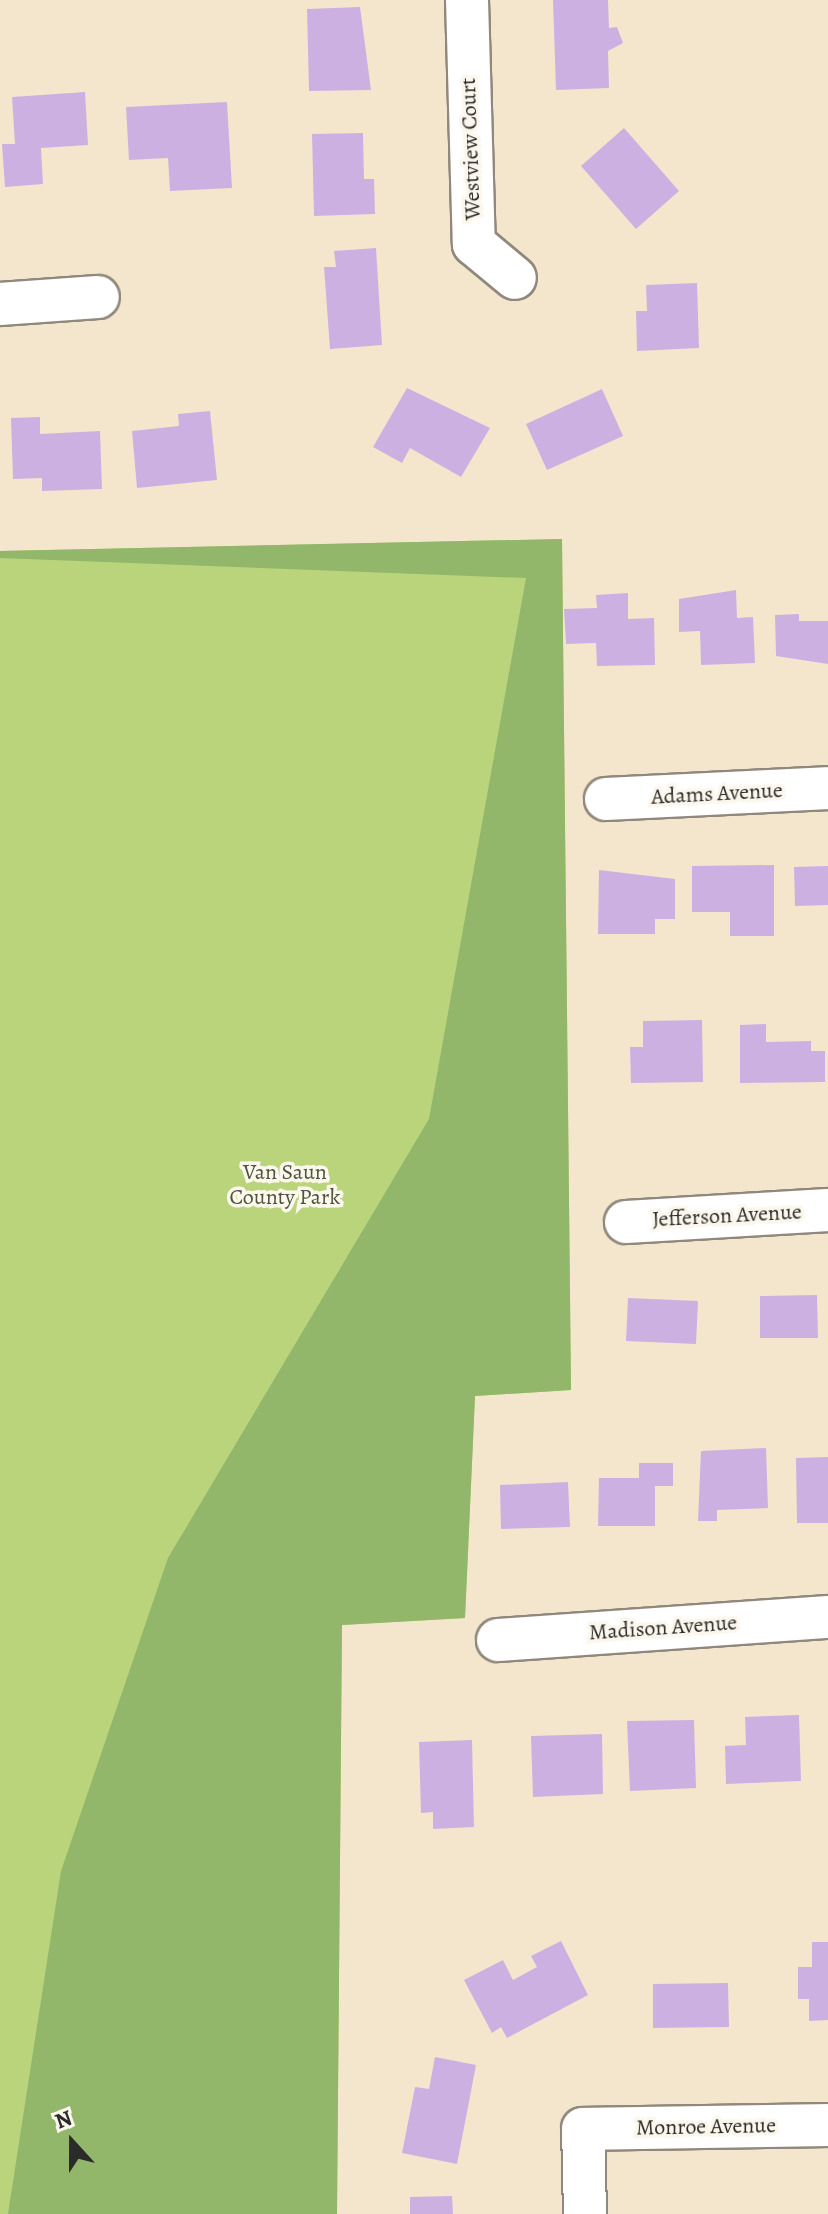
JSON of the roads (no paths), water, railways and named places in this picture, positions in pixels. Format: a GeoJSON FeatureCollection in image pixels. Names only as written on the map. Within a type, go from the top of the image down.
{"type":"FeatureCollection","features":[{"type":"Feature","properties":{"kind":"street","name":"Westview Court"},"geometry":{"type":"LineString","coordinates":[[467,0],[474,244],[515,278]]}},
{"type":"Feature","properties":{"kind":"street"},"geometry":{"type":"LineString","coordinates":[[0,304],[98,297]]}},
{"type":"Feature","properties":{"kind":"street","name":"Adams Avenue"},"geometry":{"type":"LineString","coordinates":[[606,799],[828,788]]}},
{"type":"Feature","properties":{"kind":"street","name":"Jefferson Avenue"},"geometry":{"type":"LineString","coordinates":[[626,1222],[828,1210]]}},
{"type":"Feature","properties":{"kind":"street","name":"Madison Avenue"},"geometry":{"type":"LineString","coordinates":[[498,1640],[828,1617]]}},
{"type":"Feature","properties":{"kind":"street","name":"Monroe Avenue"},"geometry":{"type":"LineString","coordinates":[[585,2214],[583,2129],[828,2125]]}},
{"type":"Feature","properties":{"kind":"park label","name":"Van Saun County Park"},"geometry":{"type":"Point","coordinates":[285,1184]}}]}
